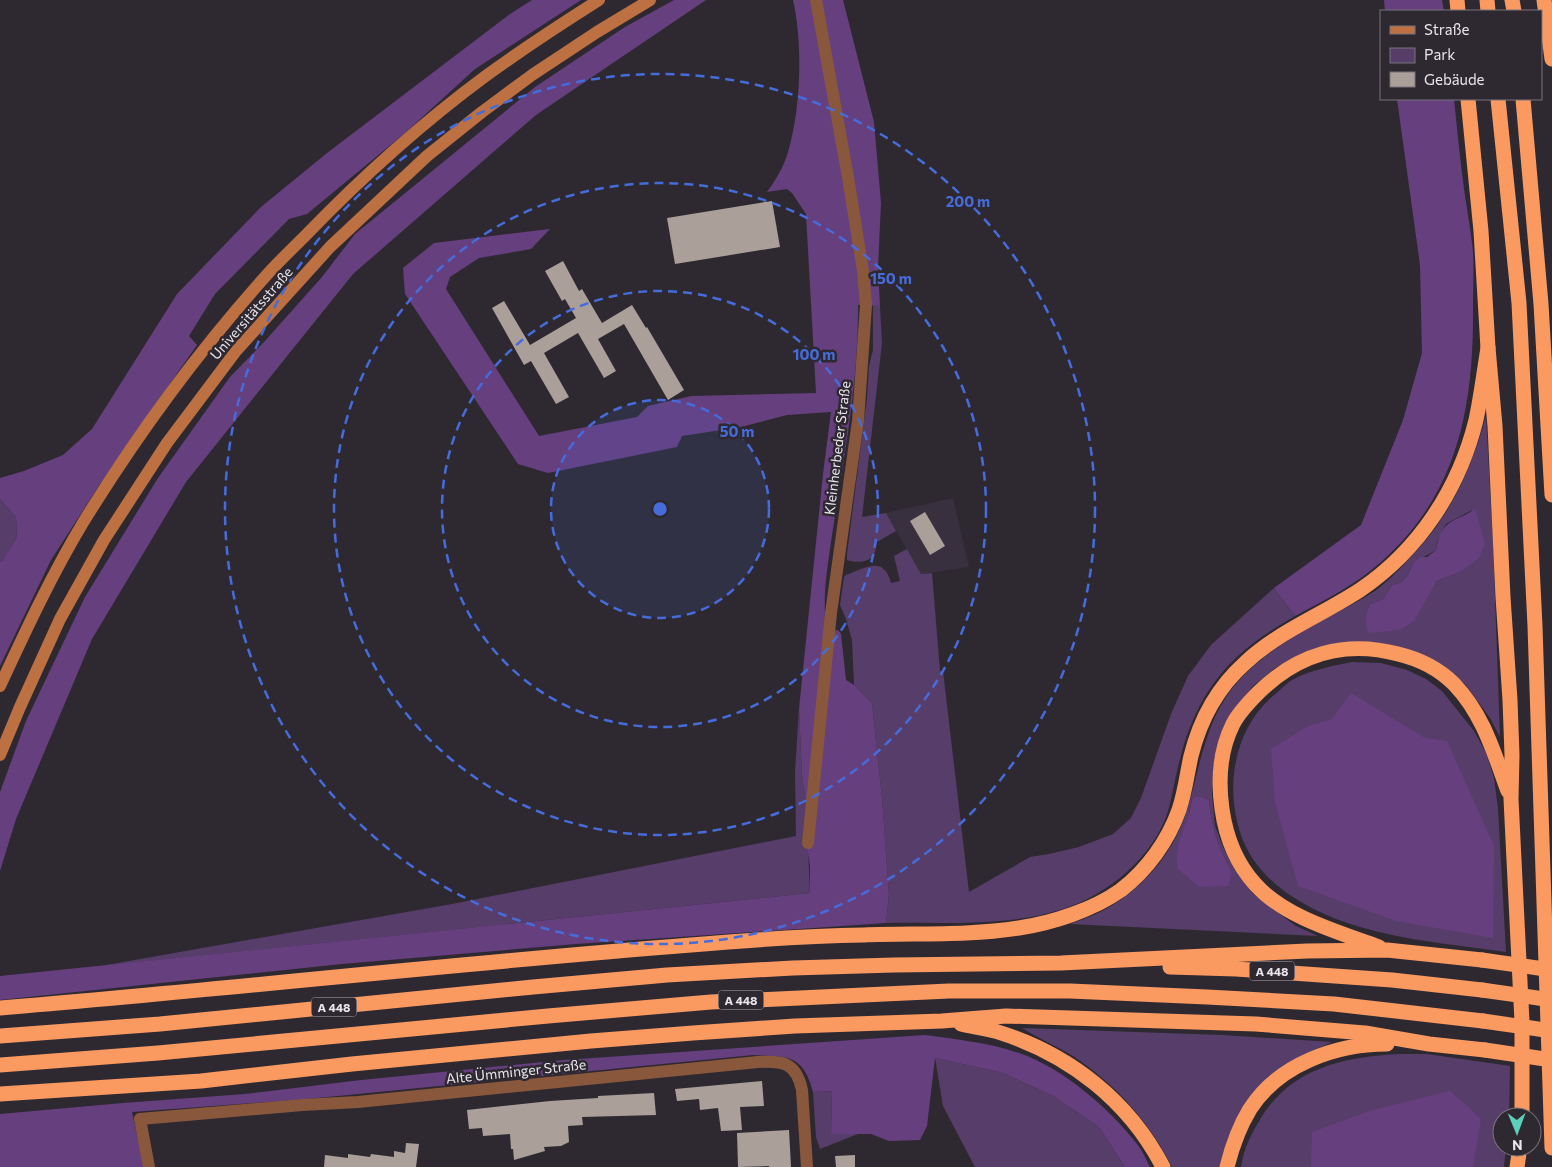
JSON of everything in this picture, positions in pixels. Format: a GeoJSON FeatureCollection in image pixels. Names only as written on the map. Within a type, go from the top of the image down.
{"type":"FeatureCollection","features":[{"type":"Feature","properties":{"kind":"highway"},"geometry":{"type":"LineString","coordinates":[[1544,0],[1552,59]]}},
{"type":"Feature","properties":{"kind":"highway"},"geometry":{"type":"LineString","coordinates":[[1468,100],[1481,231],[1495,426],[1510,700],[1511,799],[1522,1022],[1522,1107]]}},
{"type":"Feature","properties":{"kind":"highway"},"geometry":{"type":"LineString","coordinates":[[1498,100],[1520,303],[1535,626],[1552,1148]]}},
{"type":"Feature","properties":{"kind":"highway"},"geometry":{"type":"LineString","coordinates":[[1523,100],[1541,304],[1552,495]]}},
{"type":"Feature","properties":{"kind":"highway"},"geometry":{"type":"LineString","coordinates":[[0,1008],[180,993],[562,954],[765,939],[865,934],[966,933],[1016,928],[1047,922],[1093,905],[1117,893],[1137,876],[1153,858],[1170,832],[1179,809],[1198,734],[1208,710],[1221,689],[1233,675],[1246,662],[1285,632],[1350,596],[1378,577],[1397,560],[1430,522],[1446,498],[1465,454],[1476,420],[1488,348]]}},
{"type":"Feature","properties":{"kind":"highway"},"geometry":{"type":"LineString","coordinates":[[1387,950],[1292,912],[1272,900],[1255,885],[1242,868],[1231,847],[1224,822],[1220,793],[1221,768],[1224,746],[1234,723],[1250,700],[1274,678],[1301,662],[1325,653],[1354,648],[1382,649],[1419,660],[1446,677],[1470,703],[1484,727],[1511,799]]}},
{"type":"Feature","properties":{"kind":"highway"},"geometry":{"type":"LineString","coordinates":[[1061,963],[1307,951],[1387,950],[1482,960],[1552,970]]}},
{"type":"Feature","properties":{"kind":"highway","name":"A 448"},"geometry":{"type":"LineString","coordinates":[[0,1036],[160,1024],[667,975],[894,964],[1061,963],[1246,969],[1392,980],[1552,1000]]}},
{"type":"Feature","properties":{"kind":"highway","name":"A 448"},"geometry":{"type":"LineString","coordinates":[[0,1065],[148,1054],[711,1002],[949,991],[1070,992],[1217,997],[1334,1004],[1552,1030]]}},
{"type":"Feature","properties":{"kind":"highway"},"geometry":{"type":"LineString","coordinates":[[0,1094],[201,1081],[352,1064],[693,1033],[795,1026],[942,1021],[1006,1016],[1256,1024],[1365,1033],[1429,1044],[1552,1060]]}},
{"type":"Feature","properties":{"kind":"highway"},"geometry":{"type":"LineString","coordinates":[[942,1021],[997,1032],[1045,1050],[1087,1077],[1124,1110],[1156,1152],[1163,1167]]}},
{"type":"Feature","properties":{"kind":"highway"},"geometry":{"type":"LineString","coordinates":[[1227,1167],[1240,1128],[1250,1109],[1282,1074],[1332,1051],[1372,1044],[1429,1044]]}},
{"type":"Feature","properties":{"kind":"main road","name":"Universitätsstraße"},"geometry":{"type":"LineString","coordinates":[[0,686],[29,623],[84,522],[148,424],[200,353],[264,277],[359,182],[436,116],[514,56],[599,0]]}},
{"type":"Feature","properties":{"kind":"main road","name":"Universitätsstraße"},"geometry":{"type":"LineString","coordinates":[[0,755],[60,619],[104,540],[167,442],[236,351],[330,247],[427,156],[532,75],[650,0]]}},
{"type":"Feature","properties":{"kind":"street","name":"Kleinherbeder Straße"},"geometry":{"type":"LineString","coordinates":[[808,842],[831,613],[858,420],[866,305],[848,177],[816,0]]}},
{"type":"Feature","properties":{"kind":"street","name":"Alte Ümminger Straße"},"geometry":{"type":"LineString","coordinates":[[149,1167],[140,1119],[358,1102],[775,1061],[787,1064],[795,1071],[800,1081],[807,1167]]}},
{"type":"Feature","properties":{"kind":"shaded area"},"geometry":{"type":"Polygon","coordinates":[[[532,0],[581,0],[475,69],[405,133],[307,214],[289,219],[215,294],[189,336],[197,345],[100,484],[51,560],[0,666],[0,562],[17,537],[16,517],[0,499],[0,478],[24,471],[63,455],[92,429],[177,294],[261,207],[327,153],[510,14],[532,0]]]}},
{"type":"Feature","properties":{"kind":"shaded area"},"geometry":{"type":"Polygon","coordinates":[[[674,0],[706,0],[536,115],[353,274],[186,482],[92,639],[16,819],[0,871],[0,792],[26,721],[85,597],[158,478],[230,377],[322,277],[355,234],[535,87],[625,27],[674,0]]]}},
{"type":"Feature","properties":{"kind":"shaded area"},"geometry":{"type":"Polygon","coordinates":[[[793,0],[843,0],[874,122],[881,203],[878,268],[880,306],[858,305],[855,374],[847,442],[826,579],[825,633],[838,630],[841,634],[846,680],[854,685],[872,703],[882,798],[889,895],[886,923],[576,944],[342,964],[0,1000],[0,976],[810,893],[810,866],[805,833],[806,803],[802,776],[799,709],[831,412],[787,415],[741,427],[682,436],[677,447],[548,473],[518,464],[405,294],[403,268],[434,243],[550,229],[531,249],[479,258],[450,277],[446,289],[539,436],[637,417],[648,406],[691,396],[816,393],[806,214],[792,193],[787,189],[767,192],[774,183],[786,157],[796,116],[799,56],[793,0]]]}},
{"type":"Feature","properties":{"kind":"shaded area"},"geometry":{"type":"Polygon","coordinates":[[[1384,0],[1442,0],[1444,10],[1385,10],[1384,0]]]}},
{"type":"Feature","properties":{"kind":"shaded area"},"geometry":{"type":"Polygon","coordinates":[[[1397,100],[1454,100],[1473,259],[1473,342],[1470,378],[1465,412],[1457,445],[1445,477],[1428,507],[1407,535],[1381,562],[1361,578],[1340,592],[1295,616],[1274,588],[1361,525],[1403,420],[1422,353],[1420,265],[1397,100]]]}},
{"type":"Feature","properties":{"kind":"shaded area"},"geometry":{"type":"Polygon","coordinates":[[[953,498],[969,567],[921,574],[886,513],[953,498]]]}},
{"type":"Feature","properties":{"kind":"shaded area"},"geometry":{"type":"Polygon","coordinates":[[[1475,509],[1485,544],[1479,558],[1460,572],[1437,581],[1414,621],[1400,630],[1368,633],[1365,616],[1370,604],[1383,599],[1392,585],[1402,582],[1408,575],[1413,563],[1421,557],[1427,557],[1436,550],[1439,537],[1448,524],[1475,509]]]}},
{"type":"Feature","properties":{"kind":"shaded area"},"geometry":{"type":"Polygon","coordinates":[[[1351,693],[1425,738],[1447,741],[1494,846],[1493,938],[1396,921],[1298,886],[1275,802],[1271,749],[1308,726],[1332,719],[1351,693]]]}},
{"type":"Feature","properties":{"kind":"shaded area"},"geometry":{"type":"Polygon","coordinates":[[[1196,796],[1209,800],[1216,837],[1232,872],[1228,886],[1199,887],[1177,868],[1179,842],[1192,799],[1196,796]]]}},
{"type":"Feature","properties":{"kind":"shaded area"},"geometry":{"type":"Polygon","coordinates":[[[925,1035],[1008,1050],[1052,1068],[1099,1103],[1126,1130],[1139,1146],[1150,1167],[1125,1167],[1099,1127],[1053,1096],[1003,1073],[935,1058],[927,1126],[920,1140],[889,1141],[871,1134],[831,1134],[832,1091],[813,1092],[804,1070],[792,1060],[784,1057],[753,1055],[307,1099],[132,1112],[144,1167],[0,1167],[0,1114],[245,1094],[361,1080],[564,1060],[925,1035]]]}},
{"type":"Feature","properties":{"kind":"shaded area"},"geometry":{"type":"Polygon","coordinates":[[[1450,1091],[1481,1119],[1473,1167],[1311,1167],[1312,1132],[1369,1111],[1450,1091]]]}},
{"type":"Feature","properties":{"kind":"green space"},"geometry":{"type":"Polygon","coordinates":[[[873,305],[880,306],[882,343],[862,517],[886,513],[896,531],[877,542],[875,553],[872,557],[854,562],[847,560],[847,554],[867,398],[869,366],[873,350],[873,305]]]}},
{"type":"Feature","properties":{"kind":"green space"},"geometry":{"type":"Polygon","coordinates":[[[1486,416],[1493,542],[1500,737],[1490,718],[1466,685],[1448,670],[1332,644],[1301,654],[1275,668],[1253,686],[1231,715],[1214,767],[1212,795],[1215,826],[1223,847],[1230,861],[1253,894],[1296,926],[1318,936],[1070,924],[1111,906],[1137,887],[1159,864],[1183,822],[1207,737],[1226,697],[1237,683],[1262,659],[1290,639],[1375,591],[1400,568],[1423,544],[1447,511],[1457,493],[1480,437],[1486,416]],[[1472,510],[1446,524],[1437,542],[1436,550],[1413,563],[1408,575],[1402,582],[1392,585],[1383,599],[1370,604],[1365,616],[1369,633],[1413,621],[1437,581],[1460,572],[1472,510]],[[1196,796],[1192,799],[1189,814],[1232,872],[1216,837],[1209,800],[1196,796]]]}},
{"type":"Feature","properties":{"kind":"green space"},"geometry":{"type":"Polygon","coordinates":[[[0,499],[16,517],[17,537],[0,562],[0,499]]]}},
{"type":"Feature","properties":{"kind":"green space"},"geometry":{"type":"Polygon","coordinates":[[[907,549],[921,574],[932,573],[940,671],[943,671],[969,892],[1030,857],[1079,847],[1113,834],[1131,818],[1141,798],[1171,714],[1188,676],[1211,645],[1274,588],[1295,616],[1246,649],[1216,680],[1195,716],[1178,766],[1168,811],[1152,844],[1127,872],[1112,884],[1080,903],[1042,915],[1020,919],[975,922],[886,923],[889,895],[882,798],[872,703],[854,685],[852,640],[840,605],[844,577],[860,569],[879,566],[888,574],[891,583],[900,581],[894,556],[907,549]]]}},
{"type":"Feature","properties":{"kind":"green space"},"geometry":{"type":"Polygon","coordinates":[[[1352,662],[1381,663],[1407,670],[1426,679],[1442,691],[1474,731],[1486,753],[1494,778],[1498,809],[1506,952],[1401,937],[1349,924],[1301,902],[1281,889],[1264,873],[1244,843],[1235,813],[1234,774],[1237,755],[1253,719],[1264,704],[1292,680],[1315,671],[1352,662]]]}},
{"type":"Feature","properties":{"kind":"green space"},"geometry":{"type":"Polygon","coordinates":[[[799,709],[810,893],[101,966],[452,904],[796,836],[795,772],[799,709]]]}},
{"type":"Feature","properties":{"kind":"green space"},"geometry":{"type":"Polygon","coordinates":[[[1022,1028],[1222,1035],[1332,1042],[1303,1055],[1283,1067],[1222,1167],[1172,1167],[1142,1119],[1103,1078],[1073,1056],[1022,1028]]]}},
{"type":"Feature","properties":{"kind":"green space"},"geometry":{"type":"Polygon","coordinates":[[[1427,1054],[1510,1066],[1509,1107],[1492,1107],[1492,1157],[1505,1157],[1504,1167],[1241,1167],[1246,1147],[1257,1124],[1274,1101],[1288,1087],[1304,1076],[1321,1068],[1359,1058],[1427,1054]]]}},
{"type":"Feature","properties":{"kind":"green space"},"geometry":{"type":"Polygon","coordinates":[[[935,1058],[1003,1073],[1053,1096],[1099,1127],[1125,1167],[975,1167],[943,1106],[935,1058]]]}},
{"type":"Feature","properties":{"kind":"green space"},"geometry":{"type":"Polygon","coordinates":[[[832,1091],[831,1134],[858,1134],[820,1149],[816,1137],[813,1092],[832,1091]]]}},
{"type":"Feature","properties":{"kind":"building"},"geometry":{"type":"Polygon","coordinates":[[[772,201],[780,247],[675,264],[667,218],[772,201]]]}},
{"type":"Feature","properties":{"kind":"building"},"geometry":{"type":"Polygon","coordinates":[[[563,261],[579,291],[582,289],[602,323],[632,305],[684,390],[668,400],[624,324],[598,339],[616,371],[604,378],[578,333],[544,353],[569,397],[556,404],[531,361],[524,365],[492,308],[504,301],[530,345],[576,318],[565,299],[562,301],[545,271],[563,261]]]}},
{"type":"Feature","properties":{"kind":"building"},"geometry":{"type":"Polygon","coordinates":[[[925,512],[945,546],[930,555],[910,521],[925,512]]]}},
{"type":"Feature","properties":{"kind":"building"},"geometry":{"type":"Polygon","coordinates":[[[762,1081],[764,1106],[740,1107],[742,1130],[721,1131],[718,1108],[700,1110],[699,1099],[677,1101],[675,1089],[762,1081]]]}},
{"type":"Feature","properties":{"kind":"building"},"geometry":{"type":"Polygon","coordinates":[[[654,1093],[656,1115],[582,1117],[583,1125],[568,1126],[569,1142],[561,1146],[544,1147],[545,1151],[514,1160],[510,1134],[483,1136],[482,1128],[469,1129],[467,1110],[598,1098],[598,1096],[654,1093]]]}},
{"type":"Feature","properties":{"kind":"building"},"geometry":{"type":"Polygon","coordinates":[[[789,1130],[791,1167],[738,1167],[737,1133],[789,1130]]]}},
{"type":"Feature","properties":{"kind":"building"},"geometry":{"type":"Polygon","coordinates":[[[406,1143],[419,1144],[416,1167],[324,1167],[325,1155],[348,1158],[348,1154],[370,1157],[371,1154],[394,1157],[394,1151],[405,1153],[406,1143]]]}},
{"type":"Feature","properties":{"kind":"building"},"geometry":{"type":"Polygon","coordinates":[[[855,1155],[855,1167],[836,1167],[835,1156],[855,1155]]]}}]}
